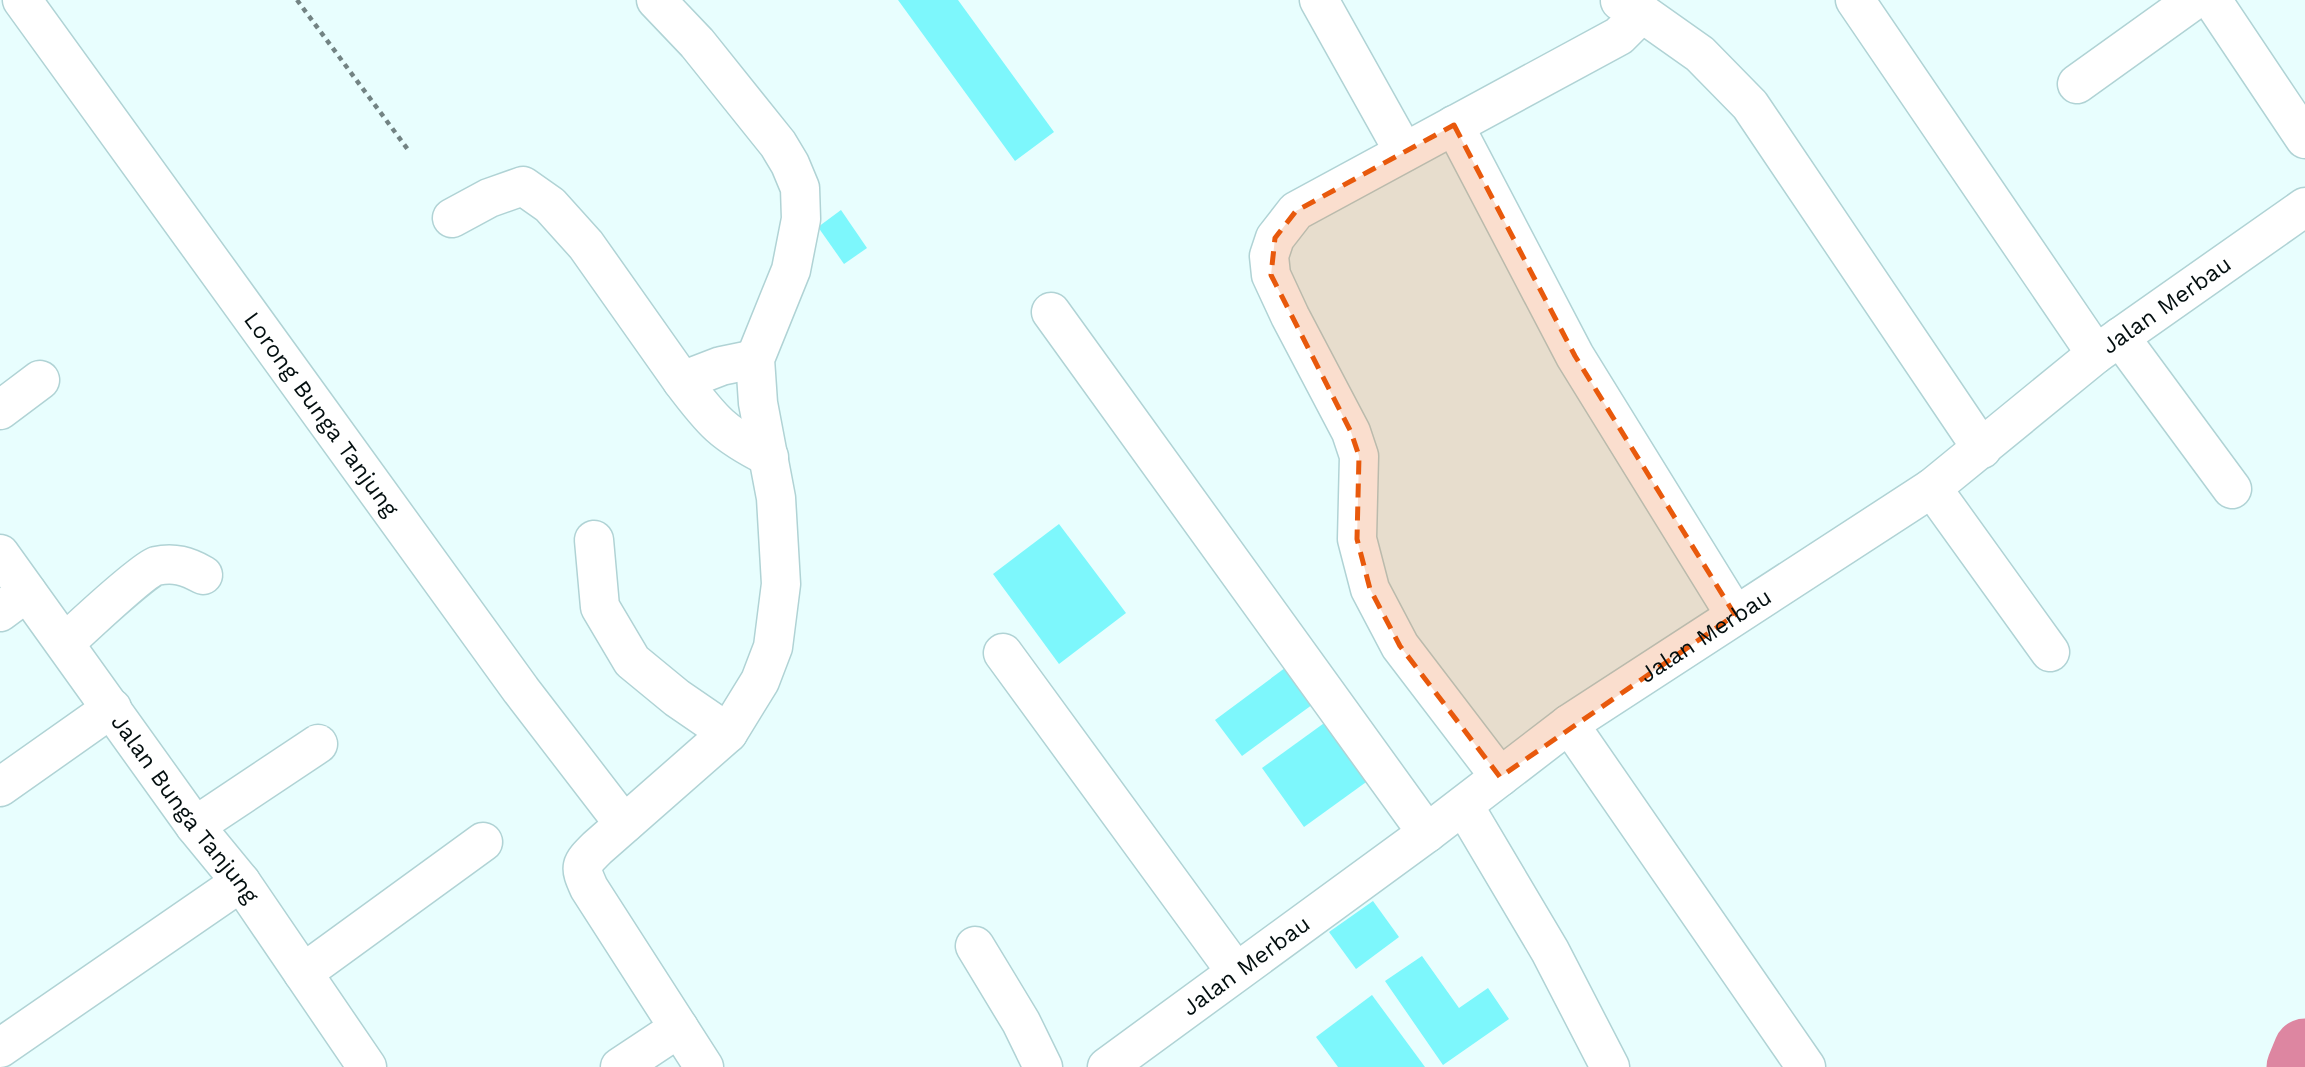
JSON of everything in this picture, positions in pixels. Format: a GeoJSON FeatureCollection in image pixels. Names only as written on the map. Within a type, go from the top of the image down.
{"type":"FeatureCollection","features":[{"type":"Feature","properties":{"kind":"street","name":"Lorong Bunga Tanjung"},"geometry":{"type":"LineString","coordinates":[[22,0],[513,679],[624,824]]}},
{"type":"Feature","properties":{"kind":"street"},"geometry":{"type":"LineString","coordinates":[[656,0],[697,43],[778,144],[800,188],[802,219],[791,270],[755,359],[758,404],[776,498],[781,584],[773,647],[760,681],[728,733],[591,854],[583,863],[581,871],[589,888],[704,1067]]}},
{"type":"Feature","properties":{"kind":"street"},"geometry":{"type":"LineString","coordinates":[[1319,0],[1404,152]]}},
{"type":"Feature","properties":{"kind":"street"},"geometry":{"type":"LineString","coordinates":[[1855,0],[2108,345],[2232,489]]}},
{"type":"Feature","properties":{"kind":"street"},"geometry":{"type":"LineString","coordinates":[[2077,84],[2194,0]]}},
{"type":"Feature","properties":{"kind":"street"},"geometry":{"type":"LineString","coordinates":[[2212,0],[2305,139]]}},
{"type":"Feature","properties":{"kind":"street"},"geometry":{"type":"LineString","coordinates":[[1500,777],[1400,646],[1370,589],[1357,539],[1359,456],[1351,432],[1271,275],[1269,256],[1275,238],[1296,211],[1619,36],[1630,6],[1700,54],[1750,105],[1982,449]]}},
{"type":"Feature","properties":{"kind":"street"},"geometry":{"type":"LineString","coordinates":[[1454,125],[1575,356],[1735,614]]}},
{"type":"Feature","properties":{"kind":"street"},"geometry":{"type":"LineString","coordinates":[[452,218],[489,198],[523,186],[541,198],[586,245],[710,419],[737,441],[768,457]]}},
{"type":"Feature","properties":{"kind":"street","name":"Jalan Merbau"},"geometry":{"type":"LineString","coordinates":[[1120,1063],[1236,972],[1464,806],[1569,724],[1932,488],[2108,345],[2305,207]]}},
{"type":"Feature","properties":{"kind":"street"},"geometry":{"type":"LineString","coordinates":[[1051,312],[1427,833]]}},
{"type":"Feature","properties":{"kind":"street"},"geometry":{"type":"LineString","coordinates":[[682,381],[721,366],[755,359]]}},
{"type":"Feature","properties":{"kind":"street"},"geometry":{"type":"LineString","coordinates":[[0,410],[40,380]]}},
{"type":"Feature","properties":{"kind":"street"},"geometry":{"type":"LineString","coordinates":[[1932,488],[2050,652]]}},
{"type":"Feature","properties":{"kind":"street"},"geometry":{"type":"LineString","coordinates":[[594,540],[600,607],[632,661],[677,698],[728,733]]}},
{"type":"Feature","properties":{"kind":"street","name":"Jalan Bunga Tanjung"},"geometry":{"type":"LineString","coordinates":[[0,555],[14,602],[65,643],[195,826],[241,882],[367,1067]]}},
{"type":"Feature","properties":{"kind":"street"},"geometry":{"type":"LineString","coordinates":[[65,643],[153,567],[175,564],[203,575]]}},
{"type":"Feature","properties":{"kind":"street"},"geometry":{"type":"LineString","coordinates":[[1003,653],[1236,972]]}},
{"type":"Feature","properties":{"kind":"street"},"geometry":{"type":"LineString","coordinates":[[0,788],[111,708]]}},
{"type":"Feature","properties":{"kind":"street"},"geometry":{"type":"LineString","coordinates":[[1569,724],[1807,1067]]}},
{"type":"Feature","properties":{"kind":"street"},"geometry":{"type":"LineString","coordinates":[[195,826],[318,744]]}},
{"type":"Feature","properties":{"kind":"street"},"geometry":{"type":"LineString","coordinates":[[1464,806],[1550,951],[1610,1067]]}},
{"type":"Feature","properties":{"kind":"street"},"geometry":{"type":"LineString","coordinates":[[303,974],[483,842]]}},
{"type":"Feature","properties":{"kind":"street"},"geometry":{"type":"LineString","coordinates":[[0,1048],[241,882]]}},
{"type":"Feature","properties":{"kind":"street"},"geometry":{"type":"LineString","coordinates":[[975,946],[1021,1022],[1043,1067]]}},
{"type":"Feature","properties":{"kind":"street"},"geometry":{"type":"LineString","coordinates":[[620,1067],[679,1028]]}},
{"type":"Feature","properties":{"kind":"path"},"geometry":{"type":"LineString","coordinates":[[297,0],[409,151]]}},
{"type":"Feature","properties":{"kind":"highlighted area"},"geometry":{"type":"Polygon","coordinates":[[[1454,125],[1575,356],[1735,615],[1500,777],[1400,646],[1370,589],[1357,539],[1359,456],[1351,432],[1271,275],[1275,238],[1296,211],[1454,125]]]}},
{"type":"Feature","properties":{"kind":"building"},"geometry":{"type":"Polygon","coordinates":[[[898,0],[958,0],[1054,132],[1015,161],[898,0]]]}},
{"type":"Feature","properties":{"kind":"building"},"geometry":{"type":"Polygon","coordinates":[[[841,210],[867,248],[844,264],[818,227],[841,210]]]}},
{"type":"Feature","properties":{"kind":"building"},"geometry":{"type":"Polygon","coordinates":[[[1059,524],[1126,613],[1059,664],[993,574],[1059,524]]]}},
{"type":"Feature","properties":{"kind":"building"},"geometry":{"type":"Polygon","coordinates":[[[1289,665],[1316,702],[1242,756],[1215,720],[1289,665]]]}},
{"type":"Feature","properties":{"kind":"building"},"geometry":{"type":"Polygon","coordinates":[[[1327,721],[1369,780],[1304,827],[1262,768],[1327,721]]]}},
{"type":"Feature","properties":{"kind":"building"},"geometry":{"type":"Polygon","coordinates":[[[1373,901],[1399,937],[1356,969],[1329,932],[1373,901]]]}},
{"type":"Feature","properties":{"kind":"building"},"geometry":{"type":"Polygon","coordinates":[[[1422,956],[1459,1008],[1488,988],[1509,1019],[1443,1065],[1385,981],[1422,956]]]}},
{"type":"Feature","properties":{"kind":"building"},"geometry":{"type":"Polygon","coordinates":[[[1372,995],[1425,1067],[1338,1067],[1316,1037],[1372,995]]]}},
{"type":"Feature","properties":{"kind":"waterway"},"geometry":{"type":"LineString","coordinates":[[2298,1067],[2305,1050]]}}]}
